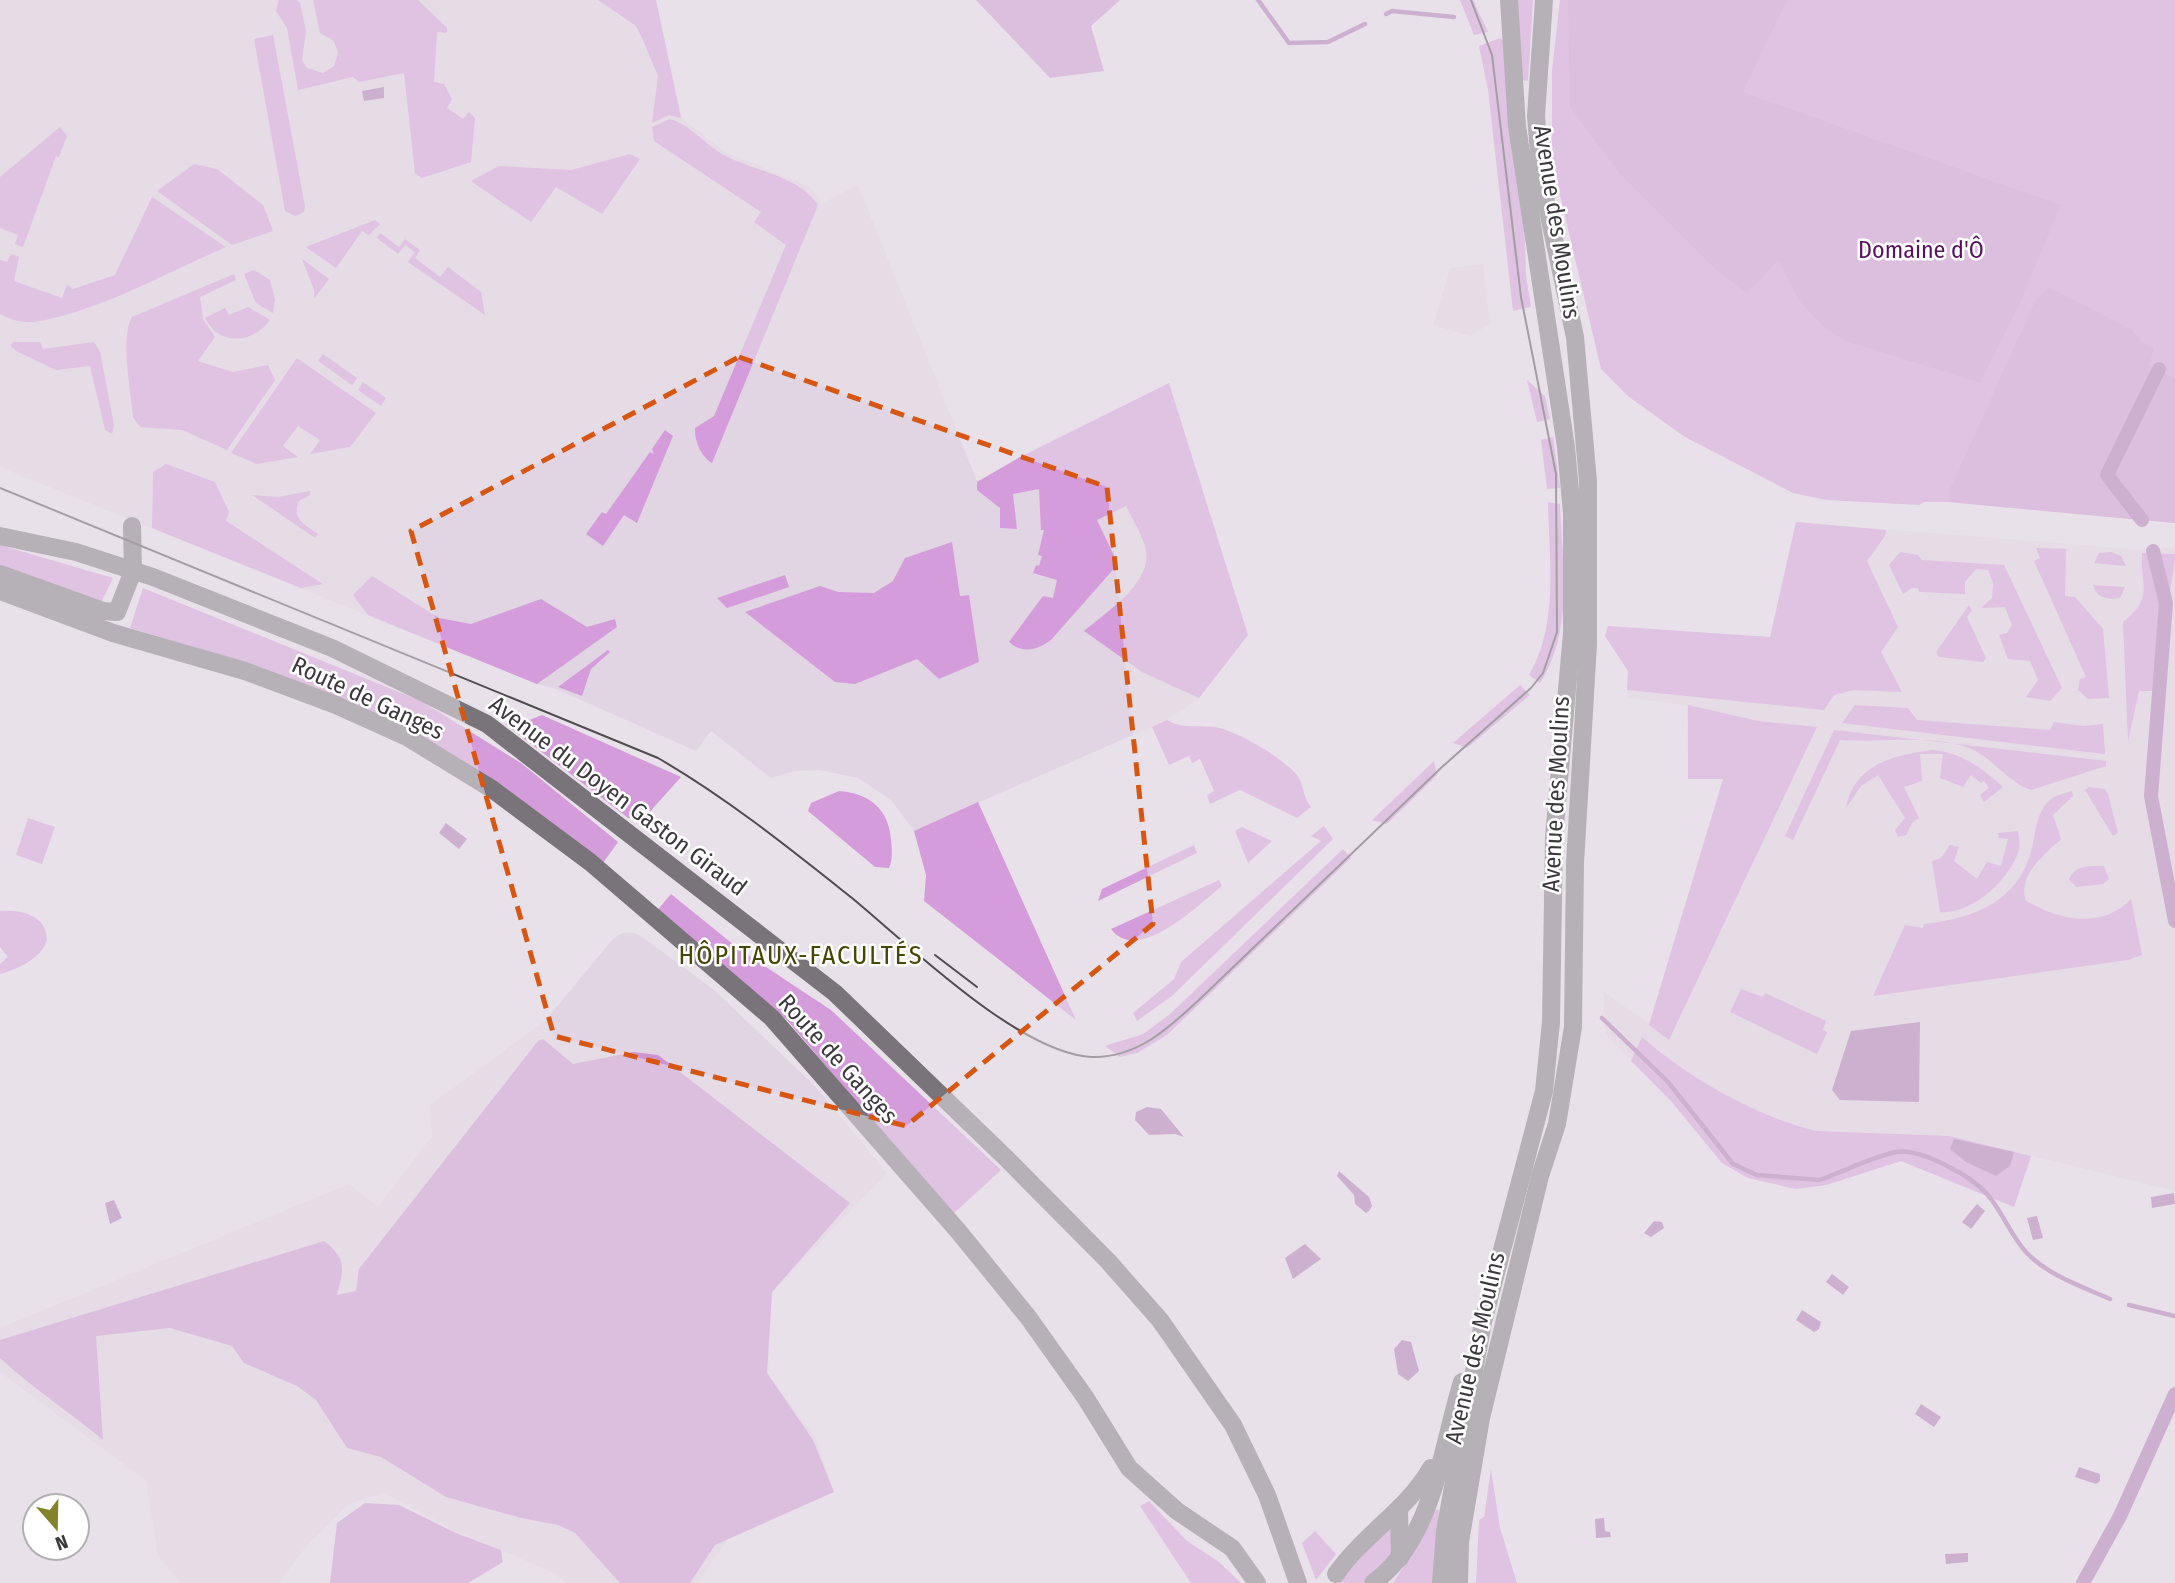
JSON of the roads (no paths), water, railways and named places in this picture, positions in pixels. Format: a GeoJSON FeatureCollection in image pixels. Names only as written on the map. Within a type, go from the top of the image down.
{"type":"FeatureCollection","features":[{"type":"Feature","properties":{"kind":"main road","name":"Avenue des Moulins"},"geometry":{"type":"LineString","coordinates":[[1373,1583],[1400,1558],[1414,1535],[1434,1485],[1446,1433],[1483,1322],[1544,1091],[1551,1022],[1554,837],[1572,634],[1572,513],[1556,378],[1517,126],[1509,0]]}},
{"type":"Feature","properties":{"kind":"main road","name":"Avenue des Moulins"},"geometry":{"type":"LineString","coordinates":[[1459,1583],[1460,1542],[1470,1496],[1481,1418],[1537,1189],[1557,1124],[1573,1027],[1575,863],[1588,644],[1588,494],[1583,407],[1575,337],[1541,178],[1536,116],[1544,0]]}},
{"type":"Feature","properties":{"kind":"main road"},"geometry":{"type":"LineString","coordinates":[[1549,337],[1560,338],[1579,374]]}},
{"type":"Feature","properties":{"kind":"main road"},"geometry":{"type":"LineString","coordinates":[[1556,378],[1573,402],[1583,407]]}},
{"type":"Feature","properties":{"kind":"main road"},"geometry":{"type":"LineString","coordinates":[[0,574],[111,613],[121,609],[133,571],[132,526]]}},
{"type":"Feature","properties":{"kind":"main road","name":"Avenue du Doyen Gaston Giraud"},"geometry":{"type":"LineString","coordinates":[[0,536],[76,552],[133,571],[332,648],[486,724],[835,993],[1022,1174],[1108,1261],[1160,1320],[1200,1373],[1233,1425],[1267,1495],[1298,1583]]}},
{"type":"Feature","properties":{"kind":"main road","name":"Route de Ganges"},"geometry":{"type":"LineString","coordinates":[[0,591],[113,633],[245,670],[336,705],[407,737],[492,789],[608,876],[772,1018],[959,1232],[1028,1317],[1086,1397],[1129,1468],[1177,1511],[1232,1548],[1257,1583]]}},
{"type":"Feature","properties":{"kind":"main road","name":"Avenue des Moulins"},"geometry":{"type":"LineString","coordinates":[[1441,1583],[1445,1531],[1483,1322]]}},
{"type":"Feature","properties":{"kind":"main road"},"geometry":{"type":"LineString","coordinates":[[1336,1574],[1365,1538],[1420,1488],[1446,1433]]}},
{"type":"Feature","properties":{"kind":"main road"},"geometry":{"type":"LineString","coordinates":[[1469,1583],[1470,1496]]}},
{"type":"Feature","properties":{"kind":"main road"},"geometry":{"type":"LineString","coordinates":[[1399,1508],[1400,1558]]}},
{"type":"Feature","properties":{"kind":"waterway"},"geometry":{"type":"LineString","coordinates":[[1258,0],[1289,43],[1328,42],[1365,24]]}},
{"type":"Feature","properties":{"kind":"waterway"},"geometry":{"type":"LineString","coordinates":[[1386,14],[1392,11],[1454,17]]}},
{"type":"Feature","properties":{"kind":"waterway"},"geometry":{"type":"LineString","coordinates":[[2142,520],[2107,475],[2159,369]]}},
{"type":"Feature","properties":{"kind":"waterway"},"geometry":{"type":"LineString","coordinates":[[2153,551],[2166,603],[2151,796],[2175,921]]}},
{"type":"Feature","properties":{"kind":"waterway"},"geometry":{"type":"LineString","coordinates":[[1602,1018],[1668,1082],[1733,1164],[1757,1175],[1820,1180],[1887,1154],[1919,1154],[1958,1172],[1980,1187],[1998,1208],[2020,1245],[2044,1267],[2110,1299]]}},
{"type":"Feature","properties":{"kind":"waterway"},"geometry":{"type":"LineString","coordinates":[[2129,1305],[2175,1316]]}},
{"type":"Feature","properties":{"kind":"waterway"},"geometry":{"type":"LineString","coordinates":[[2083,1583],[2120,1516],[2175,1394]]}},
{"type":"Feature","properties":{"kind":"tram line"},"geometry":{"type":"LineString","coordinates":[[0,488],[658,758],[709,790],[781,842],[999,1018],[1032,1038],[1063,1051],[1092,1057],[1124,1052],[1152,1039],[1189,1009],[1442,767],[1531,688],[1543,673],[1557,632],[1556,474],[1521,297],[1492,55],[1471,0]]}},
{"type":"Feature","properties":{"kind":"tram line"},"geometry":{"type":"LineString","coordinates":[[935,955],[977,987]]}},
{"type":"Feature","properties":{"kind":"district","name":"HÔPITAUX-FACULTÉS"},"geometry":{"type":"Point","coordinates":[801,955]}},
{"type":"Feature","properties":{"kind":"park label","name":"Domaine d'Ô"},"geometry":{"type":"Point","coordinates":[1921,250]}}]}
